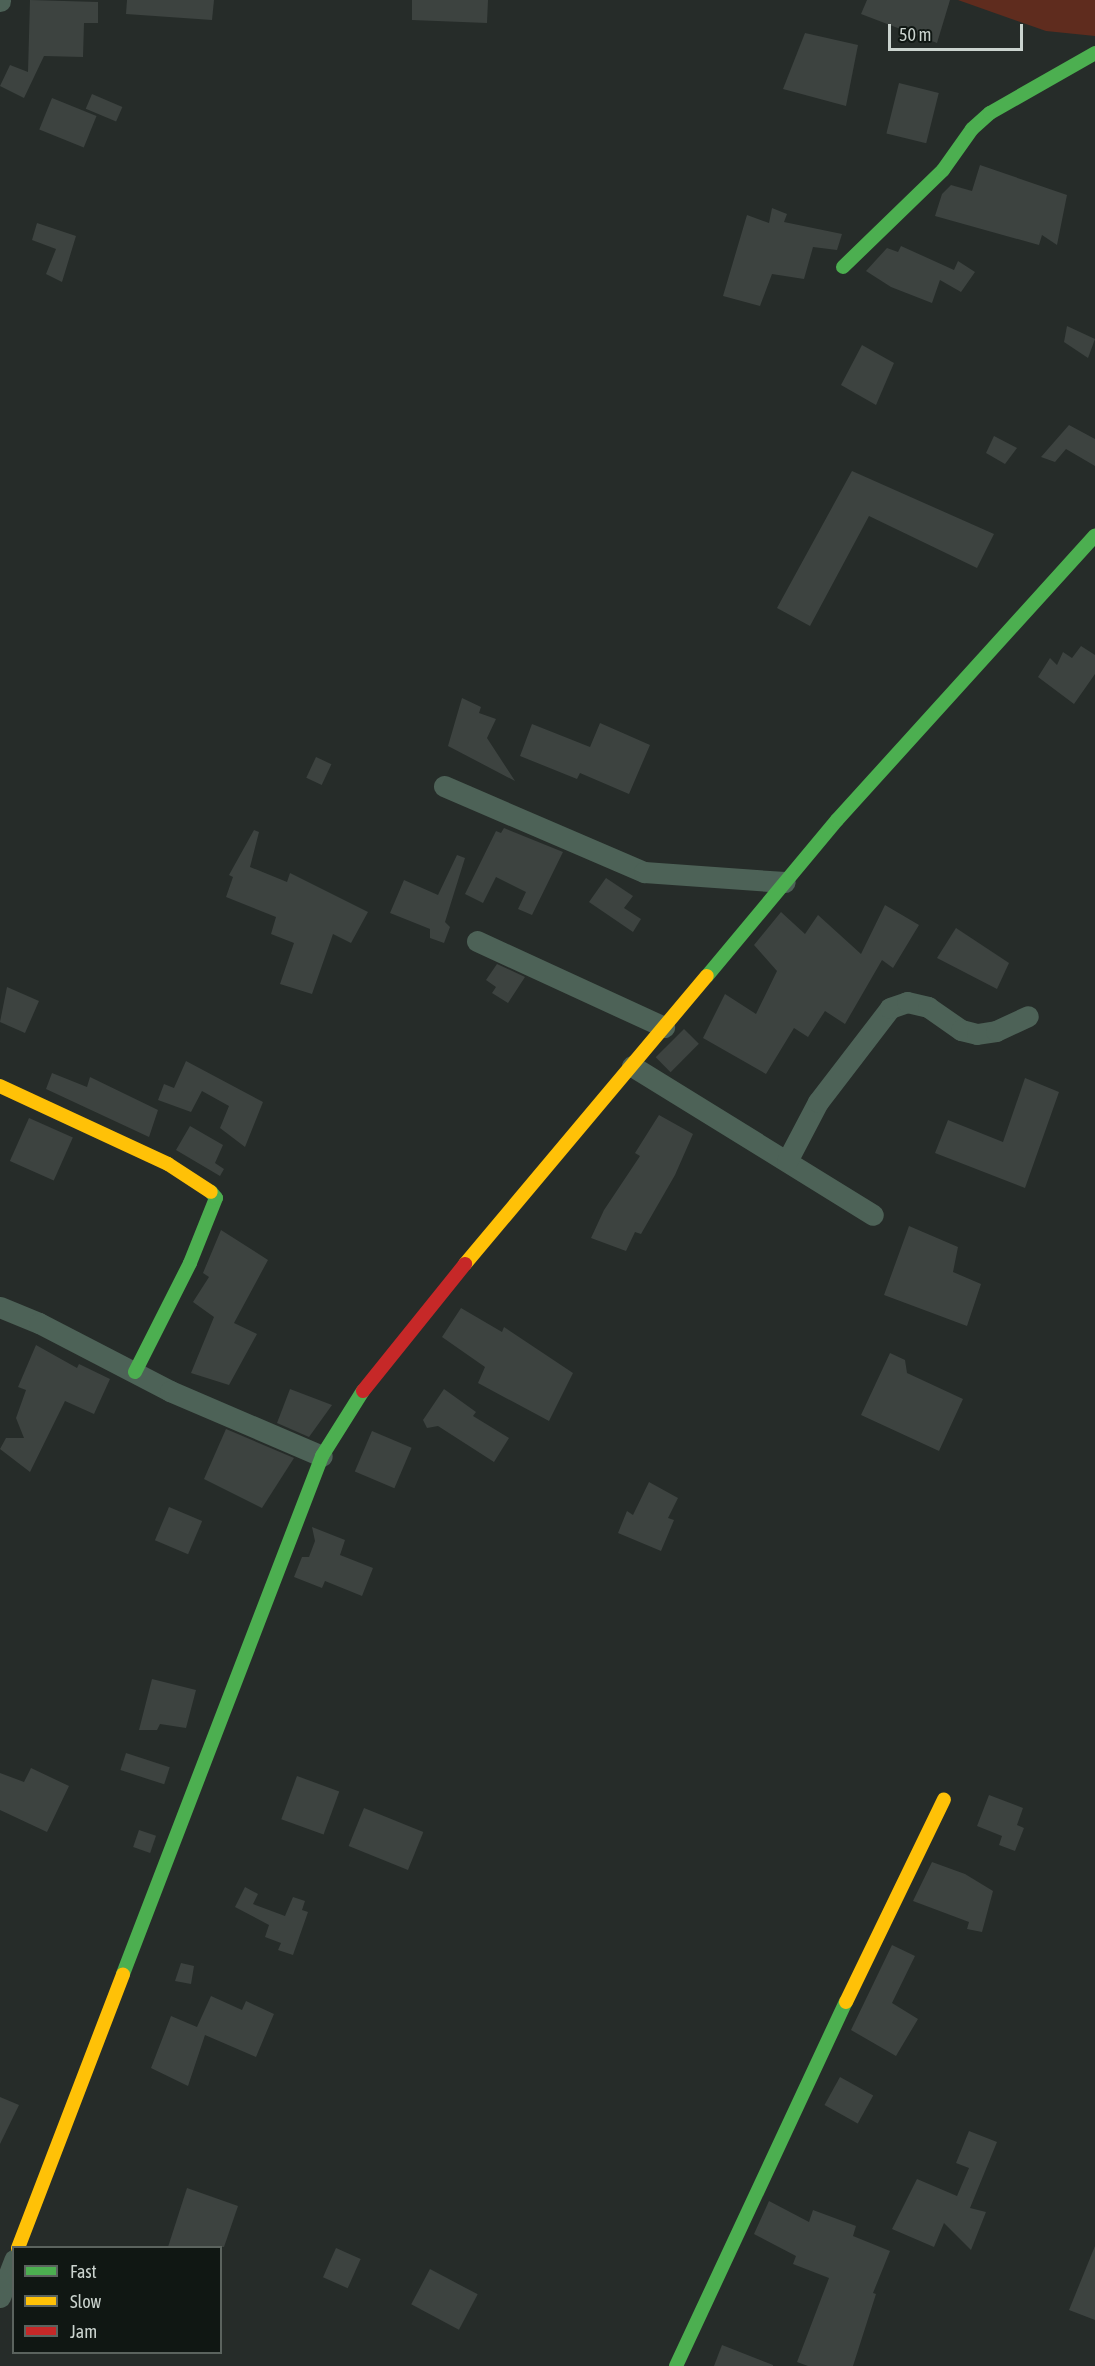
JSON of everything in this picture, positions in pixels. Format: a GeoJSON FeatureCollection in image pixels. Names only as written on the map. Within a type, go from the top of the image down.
{"type":"FeatureCollection","features":[{"type":"Feature","properties":{"kind":"street"},"geometry":{"type":"LineString","coordinates":[[843,267],[943,170],[972,129],[990,113],[1095,53]]}},
{"type":"Feature","properties":{"kind":"street"},"geometry":{"type":"LineString","coordinates":[[18,2246],[322,1456],[360,1395],[785,882],[1095,535]]}},
{"type":"Feature","properties":{"kind":"street"},"geometry":{"type":"LineString","coordinates":[[444,786],[644,872],[785,882]]}},
{"type":"Feature","properties":{"kind":"street"},"geometry":{"type":"LineString","coordinates":[[477,941],[664,1027]]}},
{"type":"Feature","properties":{"kind":"street"},"geometry":{"type":"LineString","coordinates":[[787,1161],[818,1102],[890,1008],[907,1002],[928,1007],[961,1030],[977,1034],[996,1031],[1028,1016]]}},
{"type":"Feature","properties":{"kind":"street"},"geometry":{"type":"LineString","coordinates":[[632,1066],[873,1215]]}},
{"type":"Feature","properties":{"kind":"street"},"geometry":{"type":"LineString","coordinates":[[0,1086],[168,1164],[207,1186],[216,1198],[190,1263],[135,1372]]}},
{"type":"Feature","properties":{"kind":"street"},"geometry":{"type":"LineString","coordinates":[[0,1307],[135,1372],[322,1456]]}},
{"type":"Feature","properties":{"kind":"street"},"geometry":{"type":"LineString","coordinates":[[676,2366],[773,2153],[944,1799]]}},
{"type":"Feature","properties":{"kind":"street"},"geometry":{"type":"LineString","coordinates":[[0,2297],[12,2265]]}},
{"type":"Feature","properties":{"kind":"shaded area"},"geometry":{"type":"Polygon","coordinates":[[[958,0],[1095,0],[1095,36],[1046,31],[958,0]]]}},
{"type":"Feature","properties":{"kind":"building"},"geometry":{"type":"Polygon","coordinates":[[[30,0],[98,2],[98,23],[84,23],[83,57],[44,56],[24,98],[0,86],[10,65],[28,72],[30,0]]]}},
{"type":"Feature","properties":{"kind":"building"},"geometry":{"type":"Polygon","coordinates":[[[127,0],[214,0],[212,20],[126,14],[127,0]]]}},
{"type":"Feature","properties":{"kind":"building"},"geometry":{"type":"Polygon","coordinates":[[[412,0],[488,0],[487,23],[412,20],[412,0]]]}},
{"type":"Feature","properties":{"kind":"building"},"geometry":{"type":"Polygon","coordinates":[[[867,0],[950,0],[937,43],[861,14],[867,0]]]}},
{"type":"Feature","properties":{"kind":"building"},"geometry":{"type":"Polygon","coordinates":[[[805,33],[858,45],[846,106],[783,89],[805,33]]]}},
{"type":"Feature","properties":{"kind":"building"},"geometry":{"type":"Polygon","coordinates":[[[899,83],[939,93],[926,143],[886,133],[899,83]]]}},
{"type":"Feature","properties":{"kind":"building"},"geometry":{"type":"Polygon","coordinates":[[[92,94],[122,107],[116,122],[86,109],[92,94]]]}},
{"type":"Feature","properties":{"kind":"building"},"geometry":{"type":"Polygon","coordinates":[[[52,98],[97,116],[84,148],[39,130],[52,98]]]}},
{"type":"Feature","properties":{"kind":"building"},"geometry":{"type":"Polygon","coordinates":[[[980,165],[1067,195],[1057,245],[1042,235],[1039,245],[935,216],[942,194],[951,185],[972,191],[980,165]]]}},
{"type":"Feature","properties":{"kind":"building"},"geometry":{"type":"Polygon","coordinates":[[[772,208],[787,214],[784,222],[842,234],[837,250],[813,247],[804,279],[772,274],[760,306],[723,296],[747,215],[769,223],[772,208]]]}},
{"type":"Feature","properties":{"kind":"building"},"geometry":{"type":"Polygon","coordinates":[[[37,223],[76,236],[62,282],[46,274],[56,249],[32,240],[37,223]]]}},
{"type":"Feature","properties":{"kind":"building"},"geometry":{"type":"Polygon","coordinates":[[[901,246],[954,270],[958,261],[975,272],[961,292],[940,280],[932,303],[891,287],[866,271],[887,248],[898,252],[901,246]]]}},
{"type":"Feature","properties":{"kind":"building"},"geometry":{"type":"Polygon","coordinates":[[[1067,326],[1095,339],[1088,358],[1064,342],[1067,326]]]}},
{"type":"Feature","properties":{"kind":"building"},"geometry":{"type":"Polygon","coordinates":[[[862,345],[894,363],[876,405],[841,385],[862,345]]]}},
{"type":"Feature","properties":{"kind":"building"},"geometry":{"type":"Polygon","coordinates":[[[1069,425],[1095,439],[1095,466],[1066,449],[1055,462],[1041,457],[1069,425]]]}},
{"type":"Feature","properties":{"kind":"building"},"geometry":{"type":"Polygon","coordinates":[[[994,436],[1017,448],[1005,464],[986,453],[994,436]]]}},
{"type":"Feature","properties":{"kind":"building"},"geometry":{"type":"Polygon","coordinates":[[[852,471],[994,534],[977,568],[869,516],[810,626],[777,608],[852,471]]]}},
{"type":"Feature","properties":{"kind":"building"},"geometry":{"type":"Polygon","coordinates":[[[1081,646],[1095,655],[1095,674],[1074,704],[1038,677],[1050,658],[1057,665],[1063,652],[1072,658],[1081,646]]]}},
{"type":"Feature","properties":{"kind":"building"},"geometry":{"type":"Polygon","coordinates":[[[462,698],[481,707],[479,713],[496,719],[487,738],[515,781],[448,746],[462,698]]]}},
{"type":"Feature","properties":{"kind":"building"},"geometry":{"type":"Polygon","coordinates":[[[600,723],[650,745],[629,794],[580,773],[577,779],[520,756],[532,724],[590,747],[600,723]]]}},
{"type":"Feature","properties":{"kind":"building"},"geometry":{"type":"Polygon","coordinates":[[[316,757],[331,764],[322,785],[306,778],[316,757]]]}},
{"type":"Feature","properties":{"kind":"building"},"geometry":{"type":"Polygon","coordinates":[[[504,828],[563,852],[532,915],[518,909],[526,892],[496,877],[483,903],[465,894],[496,831],[501,833],[504,828]]]}},
{"type":"Feature","properties":{"kind":"building"},"geometry":{"type":"Polygon","coordinates":[[[254,830],[259,832],[250,867],[287,882],[290,873],[368,912],[351,943],[333,934],[312,994],[280,984],[294,943],[271,934],[276,917],[226,897],[233,877],[229,875],[254,830]]]}},
{"type":"Feature","properties":{"kind":"building"},"geometry":{"type":"Polygon","coordinates":[[[457,855],[465,858],[445,922],[450,927],[444,943],[430,938],[430,929],[390,913],[404,880],[438,895],[457,855]]]}},
{"type":"Feature","properties":{"kind":"building"},"geometry":{"type":"Polygon","coordinates":[[[606,878],[633,896],[624,908],[641,919],[633,932],[589,902],[606,878]]]}},
{"type":"Feature","properties":{"kind":"building"},"geometry":{"type":"Polygon","coordinates":[[[885,905],[919,925],[893,968],[882,960],[845,1024],[825,1011],[808,1037],[794,1028],[766,1074],[703,1038],[725,994],[756,1014],[777,971],[754,945],[781,912],[805,934],[818,915],[861,954],[885,905]]]}},
{"type":"Feature","properties":{"kind":"building"},"geometry":{"type":"Polygon","coordinates":[[[956,928],[1009,963],[997,989],[937,958],[956,928]]]}},
{"type":"Feature","properties":{"kind":"building"},"geometry":{"type":"Polygon","coordinates":[[[497,964],[525,977],[508,1003],[492,993],[496,987],[486,980],[497,964]]]}},
{"type":"Feature","properties":{"kind":"building"},"geometry":{"type":"Polygon","coordinates":[[[7,987],[39,1001],[25,1033],[0,1022],[7,987]]]}},
{"type":"Feature","properties":{"kind":"building"},"geometry":{"type":"Polygon","coordinates":[[[684,1029],[699,1044],[671,1072],[656,1057],[684,1029]]]}},
{"type":"Feature","properties":{"kind":"building"},"geometry":{"type":"Polygon","coordinates":[[[186,1061],[263,1102],[245,1147],[220,1128],[229,1106],[202,1091],[191,1112],[158,1100],[164,1084],[174,1088],[186,1061]]]}},
{"type":"Feature","properties":{"kind":"building"},"geometry":{"type":"Polygon","coordinates":[[[52,1073],[87,1087],[90,1077],[158,1110],[149,1137],[46,1089],[52,1073]]]}},
{"type":"Feature","properties":{"kind":"building"},"geometry":{"type":"Polygon","coordinates":[[[1025,1078],[1059,1092],[1025,1188],[935,1153],[948,1120],[1003,1142],[1025,1078]]]}},
{"type":"Feature","properties":{"kind":"building"},"geometry":{"type":"Polygon","coordinates":[[[659,1115],[693,1134],[675,1175],[641,1234],[635,1232],[626,1251],[591,1238],[604,1210],[640,1156],[635,1153],[659,1115]]]}},
{"type":"Feature","properties":{"kind":"building"},"geometry":{"type":"Polygon","coordinates":[[[29,1118],[73,1138],[54,1180],[10,1161],[29,1118]]]}},
{"type":"Feature","properties":{"kind":"building"},"geometry":{"type":"Polygon","coordinates":[[[190,1126],[223,1145],[215,1163],[224,1169],[220,1176],[176,1150],[190,1126]]]}},
{"type":"Feature","properties":{"kind":"building"},"geometry":{"type":"Polygon","coordinates":[[[909,1226],[958,1247],[953,1272],[981,1284],[967,1326],[884,1295],[909,1226]]]}},
{"type":"Feature","properties":{"kind":"building"},"geometry":{"type":"Polygon","coordinates":[[[221,1230],[268,1260],[234,1323],[257,1334],[229,1385],[191,1373],[214,1317],[193,1302],[209,1277],[203,1273],[221,1230]]]}},
{"type":"Feature","properties":{"kind":"building"},"geometry":{"type":"Polygon","coordinates":[[[461,1308],[502,1332],[504,1327],[573,1373],[549,1421],[478,1383],[485,1367],[442,1337],[461,1308]]]}},
{"type":"Feature","properties":{"kind":"building"},"geometry":{"type":"Polygon","coordinates":[[[36,1345],[77,1368],[79,1364],[110,1379],[94,1414],[65,1401],[30,1472],[0,1449],[6,1438],[24,1438],[16,1418],[26,1390],[18,1387],[36,1345]]]}},
{"type":"Feature","properties":{"kind":"building"},"geometry":{"type":"Polygon","coordinates":[[[890,1353],[905,1360],[907,1373],[963,1399],[939,1451],[861,1415],[890,1353]]]}},
{"type":"Feature","properties":{"kind":"building"},"geometry":{"type":"Polygon","coordinates":[[[290,1389],[332,1405],[309,1437],[277,1423],[290,1389]]]}},
{"type":"Feature","properties":{"kind":"building"},"geometry":{"type":"Polygon","coordinates":[[[444,1389],[476,1412],[473,1416],[509,1438],[494,1462],[438,1426],[427,1428],[423,1420],[444,1389]]]}},
{"type":"Feature","properties":{"kind":"building"},"geometry":{"type":"Polygon","coordinates":[[[226,1429],[294,1458],[262,1508],[204,1479],[226,1429]]]}},
{"type":"Feature","properties":{"kind":"building"},"geometry":{"type":"Polygon","coordinates":[[[372,1431],[412,1448],[394,1488],[355,1472],[372,1431]]]}},
{"type":"Feature","properties":{"kind":"building"},"geometry":{"type":"Polygon","coordinates":[[[649,1482],[678,1498],[668,1518],[674,1520],[661,1551],[618,1533],[627,1511],[633,1515],[649,1482]]]}},
{"type":"Feature","properties":{"kind":"building"},"geometry":{"type":"Polygon","coordinates":[[[169,1507],[202,1521],[188,1554],[155,1540],[169,1507]]]}},
{"type":"Feature","properties":{"kind":"building"},"geometry":{"type":"Polygon","coordinates":[[[312,1527],[345,1540],[340,1555],[373,1568],[362,1596],[325,1581],[322,1588],[294,1577],[302,1557],[309,1557],[315,1541],[312,1527]]]}},
{"type":"Feature","properties":{"kind":"building"},"geometry":{"type":"Polygon","coordinates":[[[152,1679],[196,1690],[186,1728],[160,1724],[157,1730],[139,1730],[152,1679]]]}},
{"type":"Feature","properties":{"kind":"building"},"geometry":{"type":"Polygon","coordinates":[[[126,1753],[170,1767],[164,1784],[120,1770],[126,1753]]]}},
{"type":"Feature","properties":{"kind":"building"},"geometry":{"type":"Polygon","coordinates":[[[31,1768],[69,1786],[47,1832],[0,1810],[0,1773],[24,1782],[31,1768]]]}},
{"type":"Feature","properties":{"kind":"building"},"geometry":{"type":"Polygon","coordinates":[[[297,1776],[339,1791],[324,1835],[281,1819],[297,1776]]]}},
{"type":"Feature","properties":{"kind":"building"},"geometry":{"type":"Polygon","coordinates":[[[989,1795],[1023,1808],[1017,1825],[1024,1828],[1015,1851],[999,1845],[1002,1836],[977,1826],[989,1795]]]}},
{"type":"Feature","properties":{"kind":"building"},"geometry":{"type":"Polygon","coordinates":[[[364,1808],[423,1832],[408,1870],[349,1846],[364,1808]]]}},
{"type":"Feature","properties":{"kind":"building"},"geometry":{"type":"Polygon","coordinates":[[[139,1830],[156,1836],[150,1853],[133,1847],[139,1830]]]}},
{"type":"Feature","properties":{"kind":"building"},"geometry":{"type":"Polygon","coordinates":[[[932,1862],[965,1874],[993,1891],[982,1932],[967,1929],[969,1922],[913,1901],[932,1862]]]}},
{"type":"Feature","properties":{"kind":"building"},"geometry":{"type":"Polygon","coordinates":[[[245,1887],[258,1894],[253,1904],[285,1916],[293,1897],[305,1901],[302,1910],[308,1912],[293,1955],[278,1950],[281,1943],[265,1937],[269,1925],[235,1907],[245,1887]]]}},
{"type":"Feature","properties":{"kind":"building"},"geometry":{"type":"Polygon","coordinates":[[[892,1945],[915,1956],[892,2003],[918,2019],[896,2056],[851,2030],[892,1945]]]}},
{"type":"Feature","properties":{"kind":"building"},"geometry":{"type":"Polygon","coordinates":[[[181,1963],[194,1966],[191,1984],[175,1981],[181,1963]]]}},
{"type":"Feature","properties":{"kind":"building"},"geometry":{"type":"Polygon","coordinates":[[[211,1996],[242,2010],[246,2001],[274,2014],[256,2057],[205,2035],[188,2086],[151,2068],[171,2016],[197,2027],[211,1996]]]}},
{"type":"Feature","properties":{"kind":"building"},"geometry":{"type":"Polygon","coordinates":[[[840,2077],[873,2095],[858,2123],[824,2105],[840,2077]]]}},
{"type":"Feature","properties":{"kind":"building"},"geometry":{"type":"Polygon","coordinates":[[[0,2097],[19,2105],[0,2144],[0,2097]]]}},
{"type":"Feature","properties":{"kind":"building"},"geometry":{"type":"Polygon","coordinates":[[[969,2131],[997,2142],[970,2208],[986,2212],[971,2250],[944,2223],[934,2247],[892,2229],[917,2179],[957,2196],[969,2168],[956,2163],[969,2131]]]}},
{"type":"Feature","properties":{"kind":"building"},"geometry":{"type":"Polygon","coordinates":[[[187,2188],[238,2206],[224,2247],[168,2246],[187,2188]]]}},
{"type":"Feature","properties":{"kind":"building"},"geometry":{"type":"Polygon","coordinates":[[[769,2201],[809,2222],[813,2210],[856,2226],[853,2236],[890,2251],[873,2293],[876,2294],[853,2366],[808,2366],[797,2362],[829,2278],[793,2264],[796,2256],[754,2234],[769,2201]]]}},
{"type":"Feature","properties":{"kind":"building"},"geometry":{"type":"Polygon","coordinates":[[[1095,2246],[1095,2320],[1069,2310],[1095,2246]]]}},
{"type":"Feature","properties":{"kind":"building"},"geometry":{"type":"Polygon","coordinates":[[[336,2248],[361,2259],[348,2288],[323,2277],[336,2248]]]}},
{"type":"Feature","properties":{"kind":"building"},"geometry":{"type":"Polygon","coordinates":[[[430,2269],[478,2294],[459,2330],[411,2304],[430,2269]]]}},
{"type":"Feature","properties":{"kind":"building"},"geometry":{"type":"Polygon","coordinates":[[[722,2345],[773,2365],[773,2366],[714,2366],[722,2345]]]}},
{"type":"Feature","properties":{"kind":"traffic: fast"},"geometry":{"type":"LineString","coordinates":[[843,267],[943,170],[972,129],[990,113],[1095,53]]}},
{"type":"Feature","properties":{"kind":"traffic: fast"},"geometry":{"type":"LineString","coordinates":[[707,976],[837,820],[1095,535]]}},
{"type":"Feature","properties":{"kind":"traffic: fast"},"geometry":{"type":"LineString","coordinates":[[135,1372],[190,1263],[216,1198],[211,1192]]}},
{"type":"Feature","properties":{"kind":"traffic: fast"},"geometry":{"type":"LineString","coordinates":[[123,1974],[322,1456],[363,1391]]}},
{"type":"Feature","properties":{"kind":"traffic: fast"},"geometry":{"type":"LineString","coordinates":[[676,2366],[846,2002]]}},
{"type":"Feature","properties":{"kind":"traffic: slow"},"geometry":{"type":"LineString","coordinates":[[465,1264],[707,976]]}},
{"type":"Feature","properties":{"kind":"traffic: slow"},"geometry":{"type":"LineString","coordinates":[[0,1086],[168,1164],[211,1192]]}},
{"type":"Feature","properties":{"kind":"traffic: slow"},"geometry":{"type":"LineString","coordinates":[[846,2002],[944,1799]]}},
{"type":"Feature","properties":{"kind":"traffic: slow"},"geometry":{"type":"LineString","coordinates":[[19,2246],[123,1974]]}},
{"type":"Feature","properties":{"kind":"traffic: jam"},"geometry":{"type":"LineString","coordinates":[[363,1391],[465,1264]]}}]}
